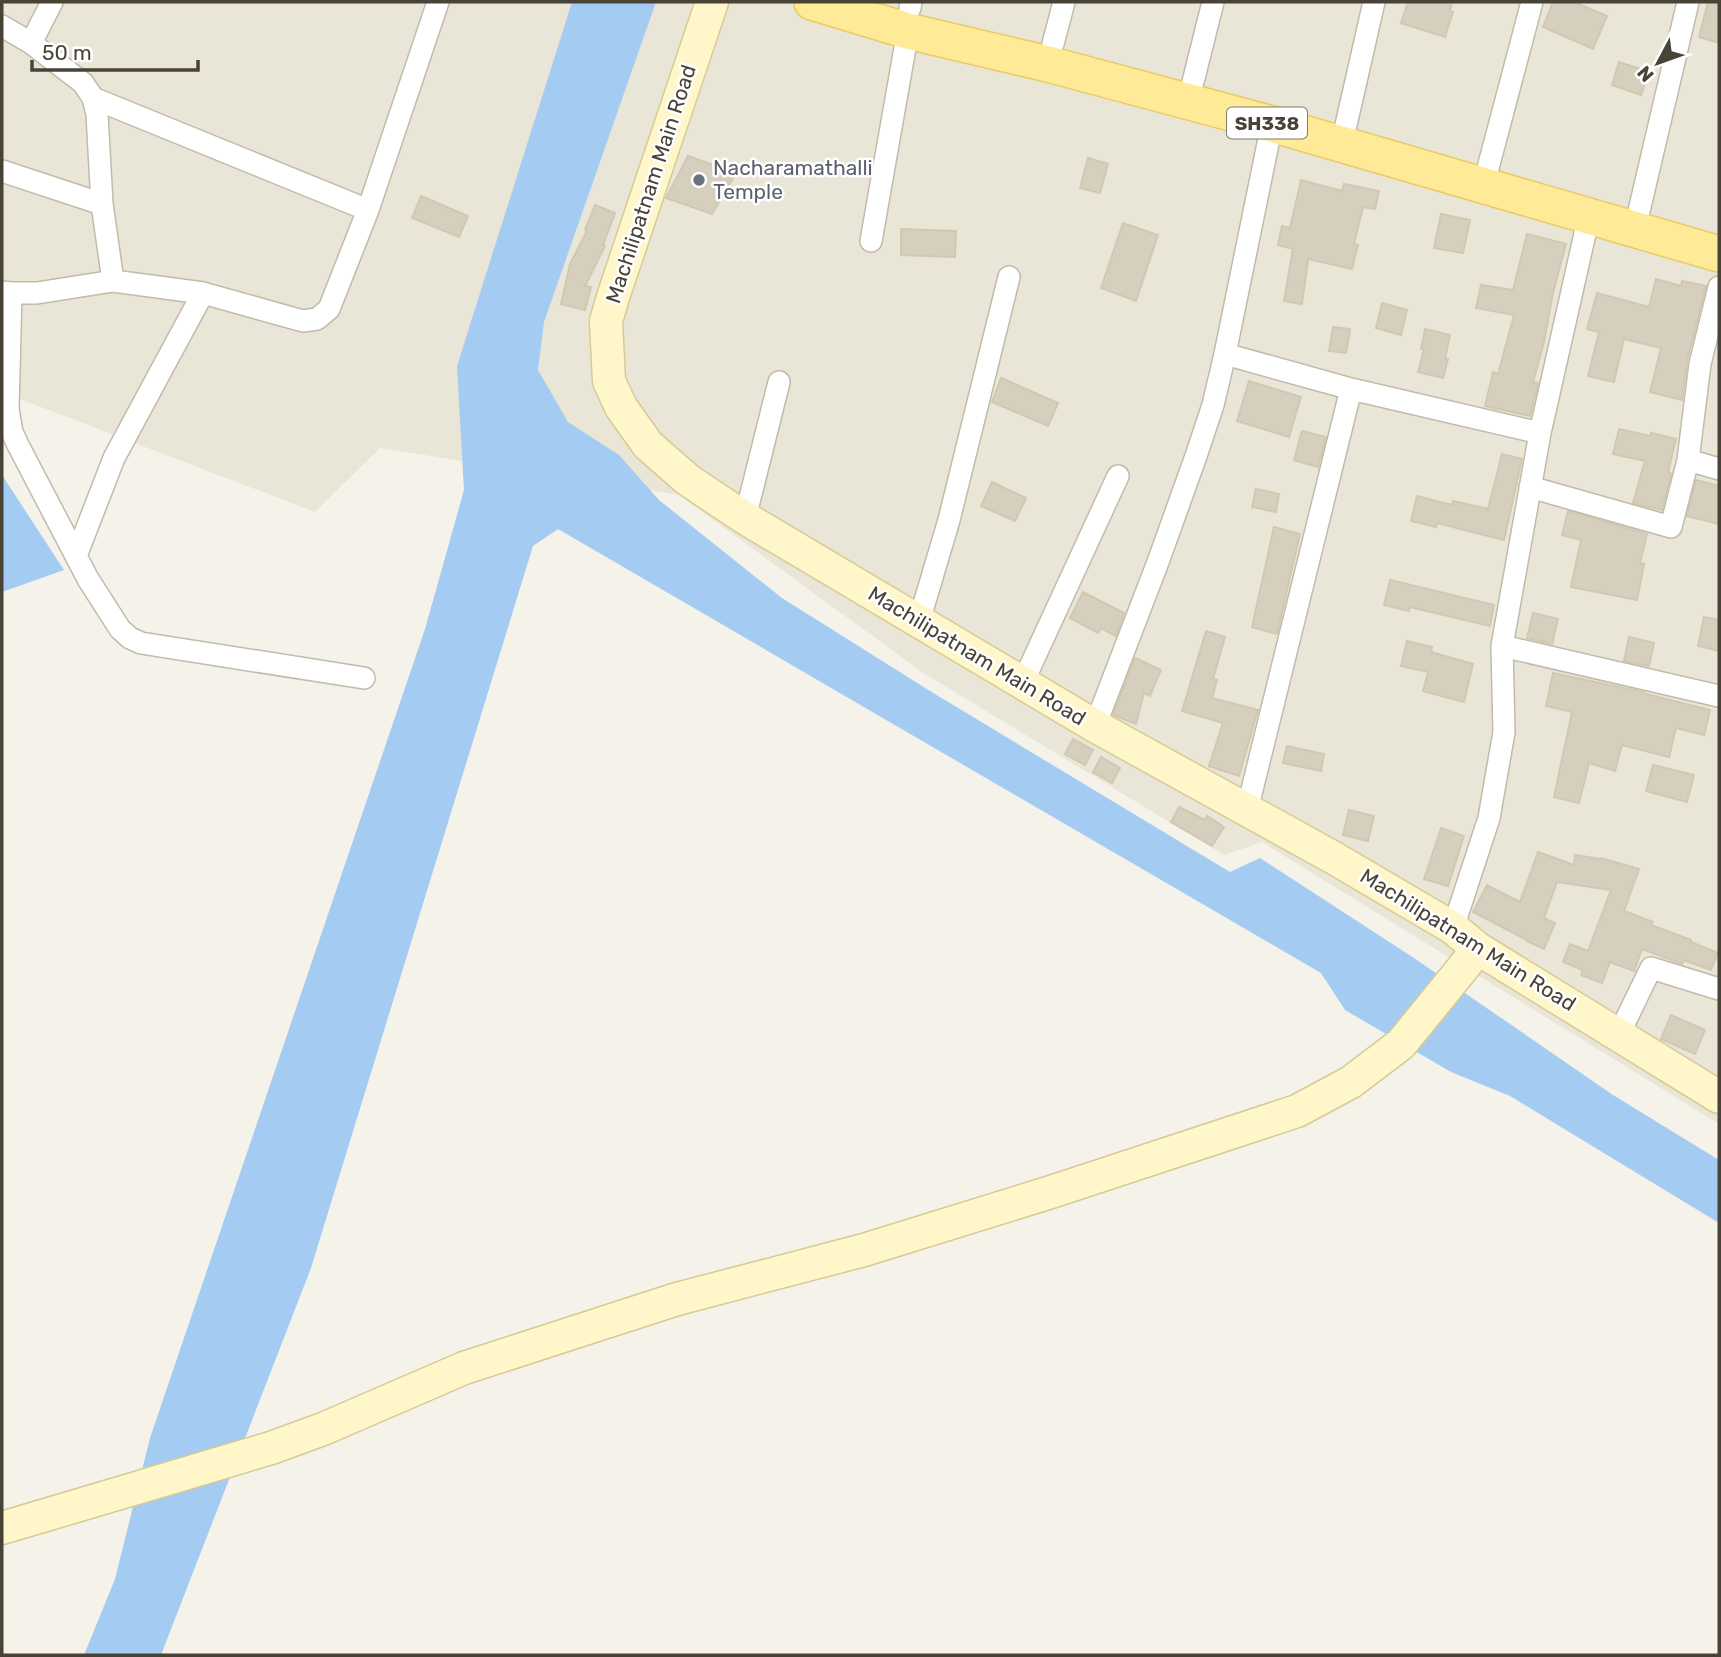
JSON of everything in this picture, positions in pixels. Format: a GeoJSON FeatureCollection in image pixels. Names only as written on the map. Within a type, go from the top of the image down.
{"type":"FeatureCollection","features":[{"type":"Feature","properties":{"kind":"main road","name":"Machilipatnam Main Road"},"geometry":{"type":"LineString","coordinates":[[712,2],[606,321],[609,381],[621,407],[648,445],[688,480],[745,518],[1095,726],[1247,810],[1466,946],[1619,1034],[1719,1097]]}},
{"type":"Feature","properties":{"kind":"main road","name":"SH338"},"geometry":{"type":"LineString","coordinates":[[812,2],[904,11],[1053,44],[1346,125],[1719,234]]}},
{"type":"Feature","properties":{"kind":"main road","name":"SH338"},"geometry":{"type":"LineString","coordinates":[[904,11],[1048,64],[1272,124],[1719,254]]}},
{"type":"Feature","properties":{"kind":"main road"},"geometry":{"type":"LineString","coordinates":[[2,1528],[271,1448],[323,1429],[464,1368],[677,1298],[864,1250],[1297,1111],[1351,1082],[1401,1044],[1466,946]]}},
{"type":"Feature","properties":{"kind":"street"},"geometry":{"type":"LineString","coordinates":[[31,43],[52,2]]}},
{"type":"Feature","properties":{"kind":"street"},"geometry":{"type":"LineString","coordinates":[[364,678],[141,643],[120,629],[76,556],[12,432],[8,410],[6,293],[37,293],[113,281],[203,293],[303,321],[317,319],[329,309],[368,210],[438,2]]}},
{"type":"Feature","properties":{"kind":"street"},"geometry":{"type":"LineString","coordinates":[[1053,44],[1063,2]]}},
{"type":"Feature","properties":{"kind":"street"},"geometry":{"type":"LineString","coordinates":[[1193,82],[1213,2]]}},
{"type":"Feature","properties":{"kind":"street"},"geometry":{"type":"LineString","coordinates":[[1346,125],[1374,2]]}},
{"type":"Feature","properties":{"kind":"street"},"geometry":{"type":"LineString","coordinates":[[1489,168],[1532,2]]}},
{"type":"Feature","properties":{"kind":"street"},"geometry":{"type":"LineString","coordinates":[[1639,211],[1688,2]]}},
{"type":"Feature","properties":{"kind":"street"},"geometry":{"type":"LineString","coordinates":[[871,241],[904,11]]}},
{"type":"Feature","properties":{"kind":"street"},"geometry":{"type":"LineString","coordinates":[[2,26],[31,43],[83,83],[93,98],[97,114],[102,204],[113,281]]}},
{"type":"Feature","properties":{"kind":"street"},"geometry":{"type":"LineString","coordinates":[[93,98],[368,210]]}},
{"type":"Feature","properties":{"kind":"street"},"geometry":{"type":"LineString","coordinates":[[1095,726],[1213,405],[1272,124]]}},
{"type":"Feature","properties":{"kind":"street"},"geometry":{"type":"LineString","coordinates":[[2,171],[102,204]]}},
{"type":"Feature","properties":{"kind":"street"},"geometry":{"type":"LineString","coordinates":[[1466,946],[1504,732],[1502,646],[1540,433],[1588,216]]}},
{"type":"Feature","properties":{"kind":"street"},"geometry":{"type":"LineString","coordinates":[[919,621],[949,520],[1009,278]]}},
{"type":"Feature","properties":{"kind":"street"},"geometry":{"type":"LineString","coordinates":[[1530,487],[1671,527],[1688,460],[1700,364],[1719,287]]}},
{"type":"Feature","properties":{"kind":"street"},"geometry":{"type":"LineString","coordinates":[[76,556],[114,458],[203,293]]}},
{"type":"Feature","properties":{"kind":"street"},"geometry":{"type":"LineString","coordinates":[[1225,354],[1351,389],[1540,433]]}},
{"type":"Feature","properties":{"kind":"street"},"geometry":{"type":"LineString","coordinates":[[745,518],[779,382]]}},
{"type":"Feature","properties":{"kind":"street"},"geometry":{"type":"LineString","coordinates":[[1247,810],[1351,389]]}},
{"type":"Feature","properties":{"kind":"street"},"geometry":{"type":"LineString","coordinates":[[1688,460],[1719,469]]}},
{"type":"Feature","properties":{"kind":"street"},"geometry":{"type":"LineString","coordinates":[[1023,682],[1118,476]]}},
{"type":"Feature","properties":{"kind":"street"},"geometry":{"type":"LineString","coordinates":[[1502,646],[1719,696]]}},
{"type":"Feature","properties":{"kind":"street"},"geometry":{"type":"LineString","coordinates":[[1619,1034],[1651,968],[1719,989]]}},
{"type":"Feature","properties":{"kind":"shaded area"},"geometry":{"type":"Polygon","coordinates":[[[2,2],[1719,2],[1719,1124],[1262,842],[1224,855],[925,674],[679,495],[380,448],[315,512],[2,392],[2,2]]]}},
{"type":"Feature","properties":{"kind":"water"},"geometry":{"type":"Polygon","coordinates":[[[572,2],[656,2],[544,322],[538,370],[568,422],[619,455],[659,500],[782,598],[930,691],[1230,872],[1260,858],[1414,958],[1613,1095],[1719,1160],[1719,1223],[1510,1096],[1451,1072],[1345,1010],[1321,973],[558,529],[533,546],[311,1268],[161,1655],[84,1655],[115,1579],[150,1438],[425,629],[464,490],[457,366],[572,2]]]}},
{"type":"Feature","properties":{"kind":"water"},"geometry":{"type":"Polygon","coordinates":[[[2,475],[64,570],[2,592],[2,475]]]}},
{"type":"Feature","properties":{"kind":"building"},"geometry":{"type":"Polygon","coordinates":[[[1408,2],[1452,2],[1450,11],[1453,12],[1445,37],[1401,23],[1408,2]]]}},
{"type":"Feature","properties":{"kind":"building"},"geometry":{"type":"Polygon","coordinates":[[[1553,2],[1574,2],[1607,16],[1593,49],[1543,27],[1553,2]]]}},
{"type":"Feature","properties":{"kind":"building"},"geometry":{"type":"Polygon","coordinates":[[[1708,2],[1719,2],[1719,43],[1699,37],[1708,2]]]}},
{"type":"Feature","properties":{"kind":"building"},"geometry":{"type":"Polygon","coordinates":[[[1619,62],[1649,72],[1641,95],[1612,85],[1619,62]]]}},
{"type":"Feature","properties":{"kind":"building"},"geometry":{"type":"Polygon","coordinates":[[[688,156],[736,173],[712,214],[666,198],[688,156]]]}},
{"type":"Feature","properties":{"kind":"building"},"geometry":{"type":"Polygon","coordinates":[[[1088,158],[1108,164],[1100,193],[1080,188],[1088,158]]]}},
{"type":"Feature","properties":{"kind":"building"},"geometry":{"type":"Polygon","coordinates":[[[1301,180],[1342,191],[1344,184],[1379,191],[1375,209],[1363,207],[1354,244],[1358,245],[1352,269],[1308,259],[1302,304],[1284,301],[1293,249],[1278,245],[1282,226],[1290,228],[1301,180]]]}},
{"type":"Feature","properties":{"kind":"building"},"geometry":{"type":"Polygon","coordinates":[[[421,196],[468,216],[459,237],[412,218],[421,196]]]}},
{"type":"Feature","properties":{"kind":"building"},"geometry":{"type":"Polygon","coordinates":[[[595,205],[615,213],[603,245],[605,246],[585,286],[591,287],[585,310],[561,304],[570,264],[587,231],[585,230],[595,205]]]}},
{"type":"Feature","properties":{"kind":"building"},"geometry":{"type":"Polygon","coordinates":[[[1441,214],[1470,220],[1463,253],[1434,248],[1441,214]]]}},
{"type":"Feature","properties":{"kind":"building"},"geometry":{"type":"Polygon","coordinates":[[[1123,223],[1158,235],[1136,301],[1101,288],[1123,223]]]}},
{"type":"Feature","properties":{"kind":"building"},"geometry":{"type":"Polygon","coordinates":[[[901,229],[956,231],[955,257],[901,255],[901,229]]]}},
{"type":"Feature","properties":{"kind":"building"},"geometry":{"type":"Polygon","coordinates":[[[1527,234],[1566,244],[1533,382],[1538,383],[1530,416],[1485,406],[1493,372],[1498,374],[1514,315],[1476,308],[1481,285],[1513,290],[1527,234]]]}},
{"type":"Feature","properties":{"kind":"building"},"geometry":{"type":"Polygon","coordinates":[[[1656,279],[1681,286],[1682,281],[1706,286],[1687,361],[1682,400],[1650,392],[1661,348],[1624,339],[1614,382],[1588,376],[1599,332],[1587,329],[1597,293],[1649,307],[1656,279]]]}},
{"type":"Feature","properties":{"kind":"building"},"geometry":{"type":"Polygon","coordinates":[[[1382,303],[1407,310],[1401,335],[1376,328],[1382,303]]]}},
{"type":"Feature","properties":{"kind":"building"},"geometry":{"type":"Polygon","coordinates":[[[1333,327],[1350,329],[1346,353],[1329,351],[1333,327]]]}},
{"type":"Feature","properties":{"kind":"building"},"geometry":{"type":"Polygon","coordinates":[[[1425,329],[1450,335],[1443,378],[1418,372],[1424,349],[1421,349],[1425,329]]]}},
{"type":"Feature","properties":{"kind":"building"},"geometry":{"type":"Polygon","coordinates":[[[1001,378],[1058,403],[1048,426],[992,402],[1001,378]]]}},
{"type":"Feature","properties":{"kind":"building"},"geometry":{"type":"Polygon","coordinates":[[[1249,381],[1301,397],[1289,437],[1237,421],[1249,381]]]}},
{"type":"Feature","properties":{"kind":"building"},"geometry":{"type":"Polygon","coordinates":[[[1619,429],[1676,439],[1662,510],[1633,503],[1645,461],[1613,454],[1619,429]]]}},
{"type":"Feature","properties":{"kind":"building"},"geometry":{"type":"Polygon","coordinates":[[[1302,431],[1326,437],[1318,467],[1294,460],[1302,431]]]}},
{"type":"Feature","properties":{"kind":"building"},"geometry":{"type":"Polygon","coordinates":[[[1502,454],[1522,459],[1504,540],[1437,523],[1436,527],[1411,521],[1417,496],[1452,505],[1453,501],[1488,509],[1502,454]]]}},
{"type":"Feature","properties":{"kind":"building"},"geometry":{"type":"Polygon","coordinates":[[[1696,480],[1719,486],[1719,524],[1687,516],[1696,480]]]}},
{"type":"Feature","properties":{"kind":"building"},"geometry":{"type":"Polygon","coordinates":[[[992,482],[1026,498],[1015,521],[981,506],[992,482]]]}},
{"type":"Feature","properties":{"kind":"building"},"geometry":{"type":"Polygon","coordinates":[[[1256,489],[1279,494],[1276,512],[1252,507],[1256,489]]]}},
{"type":"Feature","properties":{"kind":"building"},"geometry":{"type":"Polygon","coordinates":[[[1568,511],[1647,534],[1640,563],[1644,564],[1637,600],[1571,587],[1581,540],[1562,535],[1568,511]]]}},
{"type":"Feature","properties":{"kind":"building"},"geometry":{"type":"Polygon","coordinates":[[[1274,527],[1300,534],[1277,634],[1252,627],[1274,527]]]}},
{"type":"Feature","properties":{"kind":"building"},"geometry":{"type":"Polygon","coordinates":[[[1390,580],[1494,605],[1490,626],[1410,607],[1409,611],[1384,605],[1390,580]]]}},
{"type":"Feature","properties":{"kind":"building"},"geometry":{"type":"Polygon","coordinates":[[[1083,592],[1124,613],[1116,636],[1101,628],[1098,633],[1070,618],[1083,592]]]}},
{"type":"Feature","properties":{"kind":"building"},"geometry":{"type":"Polygon","coordinates":[[[1533,613],[1558,619],[1552,644],[1527,638],[1533,613]]]}},
{"type":"Feature","properties":{"kind":"building"},"geometry":{"type":"Polygon","coordinates":[[[1704,617],[1719,620],[1719,651],[1698,646],[1704,617]]]}},
{"type":"Feature","properties":{"kind":"building"},"geometry":{"type":"Polygon","coordinates":[[[1206,631],[1225,637],[1213,679],[1217,680],[1212,698],[1258,710],[1239,776],[1209,766],[1223,723],[1182,711],[1206,631]]]}},
{"type":"Feature","properties":{"kind":"building"},"geometry":{"type":"Polygon","coordinates":[[[1629,637],[1654,643],[1649,666],[1624,661],[1629,637]]]}},
{"type":"Feature","properties":{"kind":"building"},"geometry":{"type":"Polygon","coordinates":[[[1407,641],[1432,647],[1431,652],[1473,664],[1464,702],[1423,691],[1428,672],[1401,666],[1407,641]]]}},
{"type":"Feature","properties":{"kind":"building"},"geometry":{"type":"Polygon","coordinates":[[[1135,658],[1161,670],[1150,696],[1144,693],[1136,724],[1113,715],[1135,658]]]}},
{"type":"Feature","properties":{"kind":"building"},"geometry":{"type":"Polygon","coordinates":[[[1553,673],[1643,692],[1710,710],[1704,735],[1676,728],[1669,757],[1622,745],[1615,771],[1589,763],[1579,803],[1554,797],[1572,712],[1546,706],[1553,673]]]}},
{"type":"Feature","properties":{"kind":"building"},"geometry":{"type":"Polygon","coordinates":[[[1073,739],[1093,750],[1085,765],[1065,754],[1073,739]]]}},
{"type":"Feature","properties":{"kind":"building"},"geometry":{"type":"Polygon","coordinates":[[[1287,746],[1324,754],[1321,771],[1283,763],[1287,746]]]}},
{"type":"Feature","properties":{"kind":"building"},"geometry":{"type":"Polygon","coordinates":[[[1101,757],[1120,768],[1112,783],[1093,772],[1101,757]]]}},
{"type":"Feature","properties":{"kind":"building"},"geometry":{"type":"Polygon","coordinates":[[[1653,765],[1694,775],[1687,802],[1646,791],[1653,765]]]}},
{"type":"Feature","properties":{"kind":"building"},"geometry":{"type":"Polygon","coordinates":[[[1179,807],[1205,820],[1207,816],[1224,827],[1212,846],[1171,822],[1179,807]]]}},
{"type":"Feature","properties":{"kind":"building"},"geometry":{"type":"Polygon","coordinates":[[[1349,810],[1374,816],[1368,841],[1343,835],[1349,810]]]}},
{"type":"Feature","properties":{"kind":"building"},"geometry":{"type":"Polygon","coordinates":[[[1441,828],[1464,836],[1448,886],[1424,879],[1441,828]]]}},
{"type":"Feature","properties":{"kind":"building"},"geometry":{"type":"Polygon","coordinates":[[[1538,852],[1574,865],[1575,855],[1601,858],[1639,869],[1624,911],[1718,953],[1711,970],[1684,960],[1682,964],[1642,949],[1634,971],[1610,962],[1602,983],[1581,975],[1583,970],[1563,962],[1570,944],[1588,951],[1611,890],[1557,882],[1544,918],[1555,923],[1544,949],[1473,912],[1487,885],[1520,902],[1538,852]]]}},
{"type":"Feature","properties":{"kind":"building"},"geometry":{"type":"Polygon","coordinates":[[[1671,1015],[1705,1030],[1695,1054],[1661,1039],[1671,1015]]]}},
{"type":"Feature","properties":{"kind":"place","name":"Nacharamathalli Temple"},"geometry":{"type":"Point","coordinates":[699,180]}}]}
